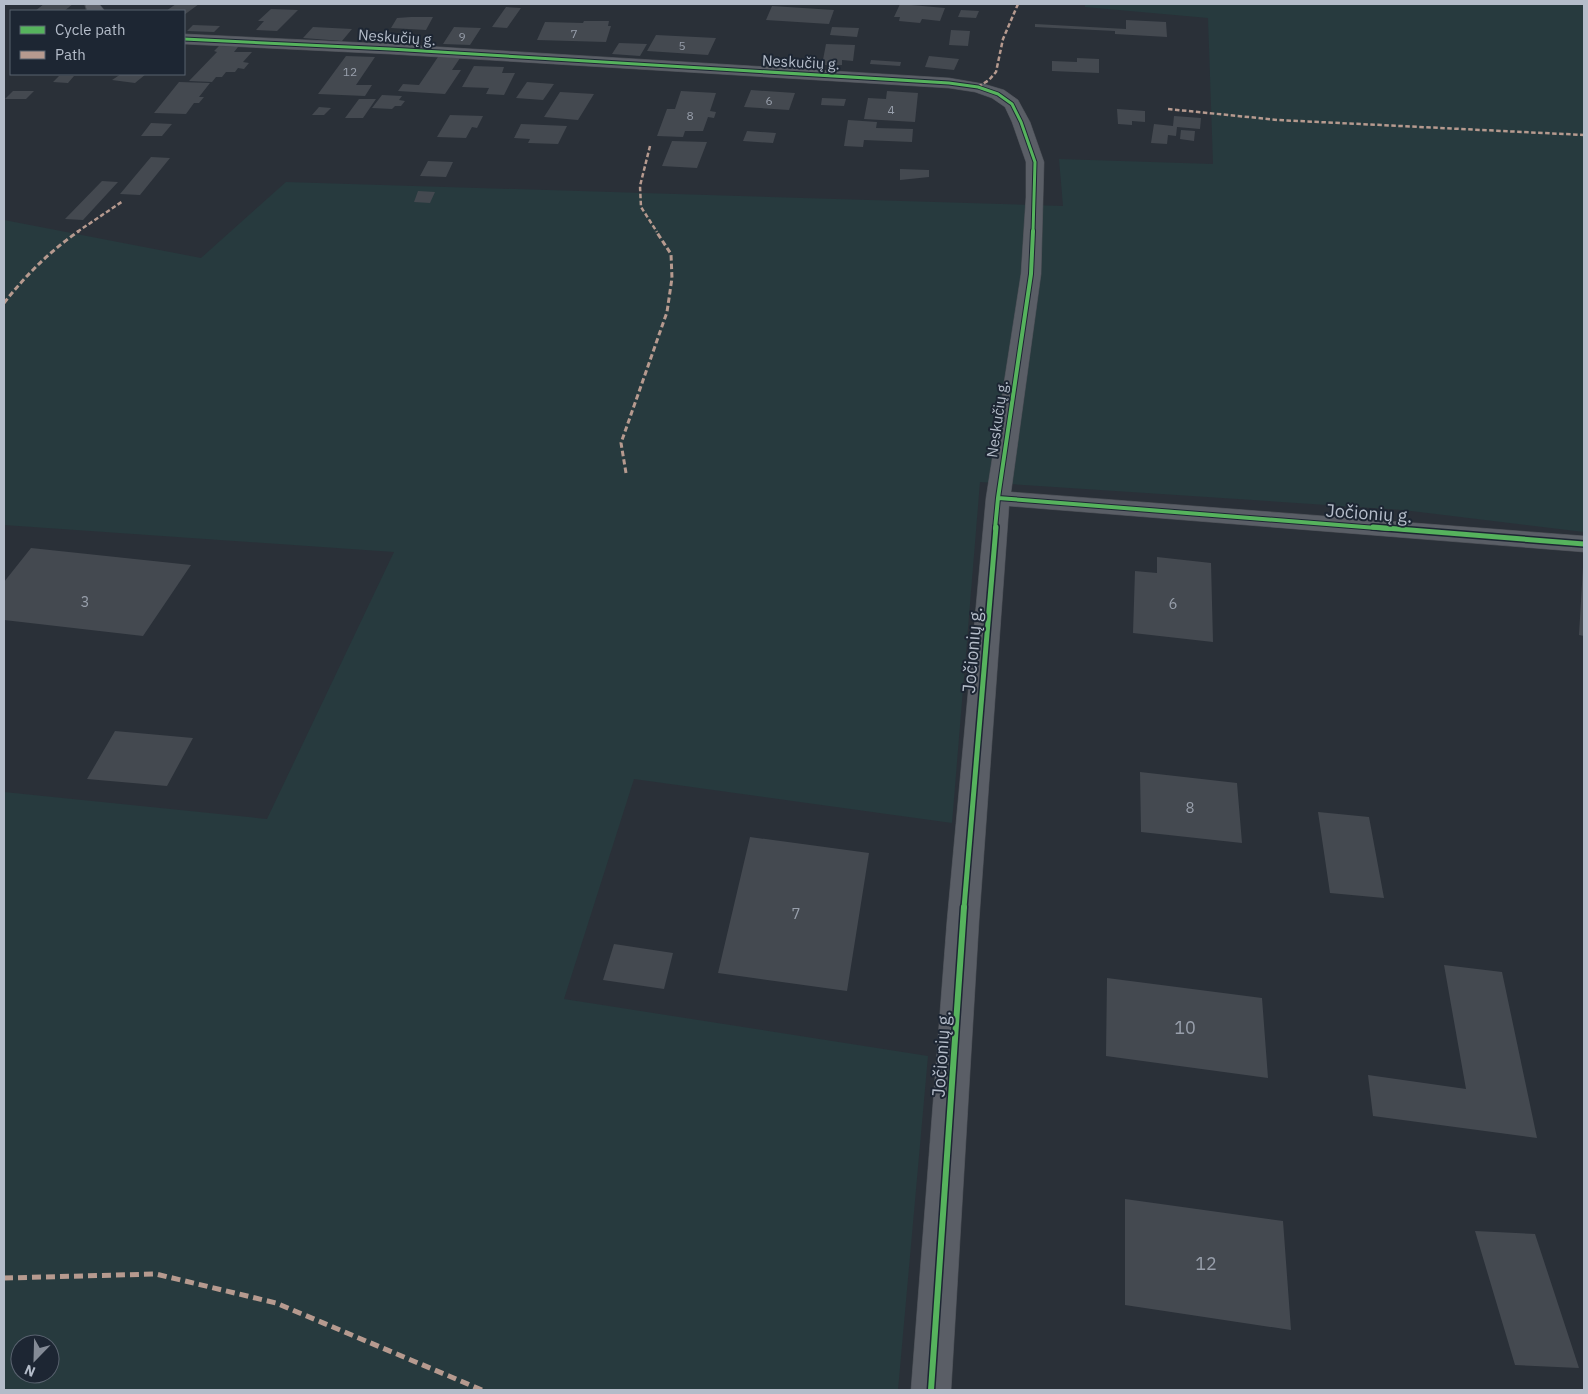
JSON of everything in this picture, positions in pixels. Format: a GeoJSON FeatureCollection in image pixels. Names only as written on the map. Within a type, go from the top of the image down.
{"type":"FeatureCollection","features":[{"type":"Feature","properties":{"kind":"street","name":"Neskučių g."},"geometry":{"type":"LineString","coordinates":[[185,39],[380,48],[949,83],[978,87],[998,94],[1012,104],[1021,122],[1035,162],[1032,274],[998,498]]}},
{"type":"Feature","properties":{"kind":"street","name":"Jočionių g."},"geometry":{"type":"LineString","coordinates":[[931,1390],[963,930],[998,498],[1584,544]]}},
{"type":"Feature","properties":{"kind":"green space"},"geometry":{"type":"Polygon","coordinates":[[[1085,4],[1584,4],[1584,532],[1403,510],[980,482],[952,823],[634,779],[564,999],[928,1056],[898,1390],[4,1390],[4,792],[267,819],[394,552],[4,525],[4,220],[201,258],[286,182],[1063,206],[1059,159],[1213,164],[1208,18],[1085,7],[1085,4]]]}},
{"type":"Feature","properties":{"kind":"building"},"geometry":{"type":"Polygon","coordinates":[[[44,4],[73,4],[65,10],[36,10],[44,4]]]}},
{"type":"Feature","properties":{"kind":"building"},"geometry":{"type":"Polygon","coordinates":[[[176,4],[199,4],[185,14],[185,10],[167,10],[176,4]]]}},
{"type":"Feature","properties":{"kind":"building"},"geometry":{"type":"Polygon","coordinates":[[[900,4],[945,8],[940,21],[922,19],[920,23],[899,21],[900,17],[894,17],[900,4]]]}},
{"type":"Feature","properties":{"kind":"building"},"geometry":{"type":"Polygon","coordinates":[[[772,6],[834,10],[829,24],[766,20],[772,6]]]}},
{"type":"Feature","properties":{"kind":"building"},"geometry":{"type":"Polygon","coordinates":[[[506,7],[521,8],[507,28],[492,27],[506,7]]]}},
{"type":"Feature","properties":{"kind":"building"},"geometry":{"type":"Polygon","coordinates":[[[271,9],[298,10],[277,31],[256,30],[264,21],[258,21],[271,9]]]}},
{"type":"Feature","properties":{"kind":"building"},"geometry":{"type":"Polygon","coordinates":[[[961,10],[979,11],[976,18],[958,17],[961,10]]]}},
{"type":"Feature","properties":{"kind":"building"},"geometry":{"type":"Polygon","coordinates":[[[433,17],[426,30],[391,28],[397,18],[433,17]]]}},
{"type":"Feature","properties":{"kind":"building"},"geometry":{"type":"Polygon","coordinates":[[[1126,20],[1166,22],[1167,37],[1115,34],[1115,31],[1035,27],[1035,24],[1126,29],[1126,20]]]}},
{"type":"Feature","properties":{"kind":"building"},"geometry":{"type":"Polygon","coordinates":[[[584,21],[609,21],[608,26],[611,26],[606,42],[537,40],[545,22],[583,23],[584,21]]]}},
{"type":"Feature","properties":{"kind":"building"},"geometry":{"type":"Polygon","coordinates":[[[193,25],[220,26],[214,32],[187,31],[193,25]]]}},
{"type":"Feature","properties":{"kind":"building"},"geometry":{"type":"Polygon","coordinates":[[[313,27],[352,29],[342,41],[303,38],[313,27]]]}},
{"type":"Feature","properties":{"kind":"building"},"geometry":{"type":"Polygon","coordinates":[[[454,27],[481,28],[470,45],[443,44],[454,27]]]}},
{"type":"Feature","properties":{"kind":"building"},"geometry":{"type":"Polygon","coordinates":[[[832,27],[859,28],[857,37],[830,35],[832,27]]]}},
{"type":"Feature","properties":{"kind":"building"},"geometry":{"type":"Polygon","coordinates":[[[951,30],[970,31],[968,46],[949,45],[951,30]]]}},
{"type":"Feature","properties":{"kind":"building"},"geometry":{"type":"Polygon","coordinates":[[[656,35],[716,38],[708,55],[647,51],[656,35]]]}},
{"type":"Feature","properties":{"kind":"building"},"geometry":{"type":"Polygon","coordinates":[[[619,43],[647,44],[640,56],[612,54],[619,43]]]}},
{"type":"Feature","properties":{"kind":"building"},"geometry":{"type":"Polygon","coordinates":[[[826,44],[855,45],[853,61],[842,60],[842,65],[822,65],[826,44]]]}},
{"type":"Feature","properties":{"kind":"building"},"geometry":{"type":"Polygon","coordinates":[[[219,46],[238,47],[234,52],[252,52],[243,62],[249,63],[244,69],[238,68],[235,72],[226,72],[222,77],[216,77],[212,82],[189,81],[217,52],[214,51],[219,46]]]}},
{"type":"Feature","properties":{"kind":"building"},"geometry":{"type":"Polygon","coordinates":[[[346,56],[375,57],[356,85],[372,85],[365,96],[318,94],[346,56]]]}},
{"type":"Feature","properties":{"kind":"building"},"geometry":{"type":"Polygon","coordinates":[[[929,56],[959,59],[954,70],[925,67],[929,56]]]}},
{"type":"Feature","properties":{"kind":"building"},"geometry":{"type":"Polygon","coordinates":[[[438,57],[460,58],[452,70],[461,70],[445,94],[398,91],[403,84],[419,85],[438,57]]]}},
{"type":"Feature","properties":{"kind":"building"},"geometry":{"type":"Polygon","coordinates":[[[1077,58],[1099,59],[1099,73],[1052,71],[1052,61],[1077,62],[1077,58]]]}},
{"type":"Feature","properties":{"kind":"building"},"geometry":{"type":"Polygon","coordinates":[[[871,60],[901,62],[900,66],[870,64],[871,60]]]}},
{"type":"Feature","properties":{"kind":"building"},"geometry":{"type":"Polygon","coordinates":[[[474,66],[504,67],[502,73],[515,73],[504,95],[486,94],[489,88],[462,87],[474,66]]]}},
{"type":"Feature","properties":{"kind":"building"},"geometry":{"type":"Polygon","coordinates":[[[120,75],[145,75],[135,83],[112,80],[120,75]]]}},
{"type":"Feature","properties":{"kind":"building"},"geometry":{"type":"Polygon","coordinates":[[[59,76],[74,76],[68,83],[53,82],[59,76]]]}},
{"type":"Feature","properties":{"kind":"building"},"geometry":{"type":"Polygon","coordinates":[[[179,82],[210,83],[199,97],[204,97],[199,103],[194,103],[186,114],[154,113],[179,82]]]}},
{"type":"Feature","properties":{"kind":"building"},"geometry":{"type":"Polygon","coordinates":[[[527,82],[554,84],[543,100],[516,98],[527,82]]]}},
{"type":"Feature","properties":{"kind":"building"},"geometry":{"type":"Polygon","coordinates":[[[751,90],[795,93],[789,110],[744,107],[751,90]]]}},
{"type":"Feature","properties":{"kind":"building"},"geometry":{"type":"Polygon","coordinates":[[[13,91],[34,91],[26,99],[5,99],[13,91]]]}},
{"type":"Feature","properties":{"kind":"building"},"geometry":{"type":"Polygon","coordinates":[[[681,91],[716,93],[710,111],[716,112],[714,118],[708,117],[703,131],[685,131],[683,137],[657,136],[667,109],[675,109],[681,91]]]}},
{"type":"Feature","properties":{"kind":"building"},"geometry":{"type":"Polygon","coordinates":[[[887,91],[918,93],[915,122],[864,119],[868,98],[886,99],[887,91]]]}},
{"type":"Feature","properties":{"kind":"building"},"geometry":{"type":"Polygon","coordinates":[[[560,92],[594,94],[578,120],[544,117],[560,92]]]}},
{"type":"Feature","properties":{"kind":"building"},"geometry":{"type":"Polygon","coordinates":[[[382,95],[402,96],[399,100],[405,101],[401,106],[395,106],[392,109],[372,108],[382,95]]]}},
{"type":"Feature","properties":{"kind":"building"},"geometry":{"type":"Polygon","coordinates":[[[822,98],[846,99],[844,106],[821,105],[822,98]]]}},
{"type":"Feature","properties":{"kind":"building"},"geometry":{"type":"Polygon","coordinates":[[[359,99],[376,99],[363,118],[345,118],[359,99]]]}},
{"type":"Feature","properties":{"kind":"building"},"geometry":{"type":"Polygon","coordinates":[[[319,107],[331,108],[324,115],[312,115],[319,107]]]}},
{"type":"Feature","properties":{"kind":"building"},"geometry":{"type":"Polygon","coordinates":[[[1117,109],[1145,111],[1145,122],[1132,121],[1132,125],[1118,124],[1117,109]]]}},
{"type":"Feature","properties":{"kind":"building"},"geometry":{"type":"Polygon","coordinates":[[[450,115],[483,116],[477,128],[472,127],[466,138],[437,137],[450,115]]]}},
{"type":"Feature","properties":{"kind":"building"},"geometry":{"type":"Polygon","coordinates":[[[1174,116],[1201,118],[1200,129],[1177,127],[1176,136],[1168,135],[1167,144],[1151,143],[1154,124],[1173,126],[1174,116]]]}},
{"type":"Feature","properties":{"kind":"building"},"geometry":{"type":"Polygon","coordinates":[[[848,120],[877,122],[876,128],[913,129],[912,142],[864,140],[863,147],[844,146],[848,120]]]}},
{"type":"Feature","properties":{"kind":"building"},"geometry":{"type":"Polygon","coordinates":[[[151,123],[172,124],[162,136],[141,136],[151,123]]]}},
{"type":"Feature","properties":{"kind":"building"},"geometry":{"type":"Polygon","coordinates":[[[521,124],[567,126],[558,144],[528,143],[530,139],[514,138],[521,124]]]}},
{"type":"Feature","properties":{"kind":"building"},"geometry":{"type":"Polygon","coordinates":[[[1181,130],[1195,131],[1194,141],[1180,139],[1181,130]]]}},
{"type":"Feature","properties":{"kind":"building"},"geometry":{"type":"Polygon","coordinates":[[[747,131],[776,133],[773,143],[743,141],[747,131]]]}},
{"type":"Feature","properties":{"kind":"building"},"geometry":{"type":"Polygon","coordinates":[[[672,141],[707,142],[697,168],[662,166],[672,141]]]}},
{"type":"Feature","properties":{"kind":"building"},"geometry":{"type":"Polygon","coordinates":[[[151,157],[170,158],[140,195],[120,194],[151,157]]]}},
{"type":"Feature","properties":{"kind":"building"},"geometry":{"type":"Polygon","coordinates":[[[428,161],[453,162],[446,177],[420,176],[428,161]]]}},
{"type":"Feature","properties":{"kind":"building"},"geometry":{"type":"Polygon","coordinates":[[[900,169],[929,170],[929,177],[900,180],[900,169]]]}},
{"type":"Feature","properties":{"kind":"building"},"geometry":{"type":"Polygon","coordinates":[[[102,181],[118,182],[83,220],[65,219],[102,181]]]}},
{"type":"Feature","properties":{"kind":"building"},"geometry":{"type":"Polygon","coordinates":[[[418,191],[435,192],[430,203],[414,202],[418,191]]]}},
{"type":"Feature","properties":{"kind":"building"},"geometry":{"type":"Polygon","coordinates":[[[31,548],[191,565],[143,636],[4,620],[4,582],[31,548]]]}},
{"type":"Feature","properties":{"kind":"building"},"geometry":{"type":"Polygon","coordinates":[[[1157,557],[1211,563],[1213,642],[1133,633],[1135,571],[1157,573],[1157,557]]]}},
{"type":"Feature","properties":{"kind":"building"},"geometry":{"type":"Polygon","coordinates":[[[1584,567],[1584,636],[1579,635],[1584,567]]]}},
{"type":"Feature","properties":{"kind":"building"},"geometry":{"type":"Polygon","coordinates":[[[115,731],[193,738],[167,786],[87,779],[115,731]]]}},
{"type":"Feature","properties":{"kind":"building"},"geometry":{"type":"Polygon","coordinates":[[[1140,772],[1237,783],[1242,843],[1141,832],[1140,772]]]}},
{"type":"Feature","properties":{"kind":"building"},"geometry":{"type":"Polygon","coordinates":[[[1318,812],[1369,817],[1384,898],[1330,893],[1318,812]]]}},
{"type":"Feature","properties":{"kind":"building"},"geometry":{"type":"Polygon","coordinates":[[[750,837],[869,853],[847,991],[718,973],[750,837]]]}},
{"type":"Feature","properties":{"kind":"building"},"geometry":{"type":"Polygon","coordinates":[[[614,944],[673,953],[664,989],[603,980],[614,944]]]}},
{"type":"Feature","properties":{"kind":"building"},"geometry":{"type":"Polygon","coordinates":[[[1444,965],[1502,972],[1537,1138],[1373,1116],[1368,1075],[1466,1089],[1444,965]]]}},
{"type":"Feature","properties":{"kind":"building"},"geometry":{"type":"Polygon","coordinates":[[[1107,978],[1262,998],[1268,1078],[1106,1056],[1107,978]]]}},
{"type":"Feature","properties":{"kind":"building"},"geometry":{"type":"Polygon","coordinates":[[[1125,1199],[1283,1221],[1291,1330],[1125,1305],[1125,1199]]]}},
{"type":"Feature","properties":{"kind":"building"},"geometry":{"type":"Polygon","coordinates":[[[1475,1231],[1535,1234],[1579,1368],[1515,1365],[1475,1231]]]}},
{"type":"Feature","properties":{"kind":"marked path"},"geometry":{"type":"LineString","coordinates":[[978,87],[989,80],[996,72],[1003,39],[1018,4]]}},
{"type":"Feature","properties":{"kind":"marked path"},"geometry":{"type":"LineString","coordinates":[[1168,109],[1278,120],[1584,135]]}},
{"type":"Feature","properties":{"kind":"marked path"},"geometry":{"type":"LineString","coordinates":[[626,473],[621,443],[667,312],[672,278],[671,254],[641,207],[640,186],[650,146]]}},
{"type":"Feature","properties":{"kind":"marked path"},"geometry":{"type":"LineString","coordinates":[[4,303],[24,277],[63,242],[123,201]]}},
{"type":"Feature","properties":{"kind":"marked path"},"geometry":{"type":"LineString","coordinates":[[4,1278],[156,1274],[276,1303],[482,1390]]}},
{"type":"Feature","properties":{"kind":"cycle path"},"geometry":{"type":"LineString","coordinates":[[185,39],[390,49],[949,83],[978,87],[998,94],[1012,104],[1021,122],[1035,162],[1031,274],[998,498],[963,921],[931,1390]]}},
{"type":"Feature","properties":{"kind":"cycle path"},"geometry":{"type":"LineString","coordinates":[[998,498],[1584,544]]}}]}
